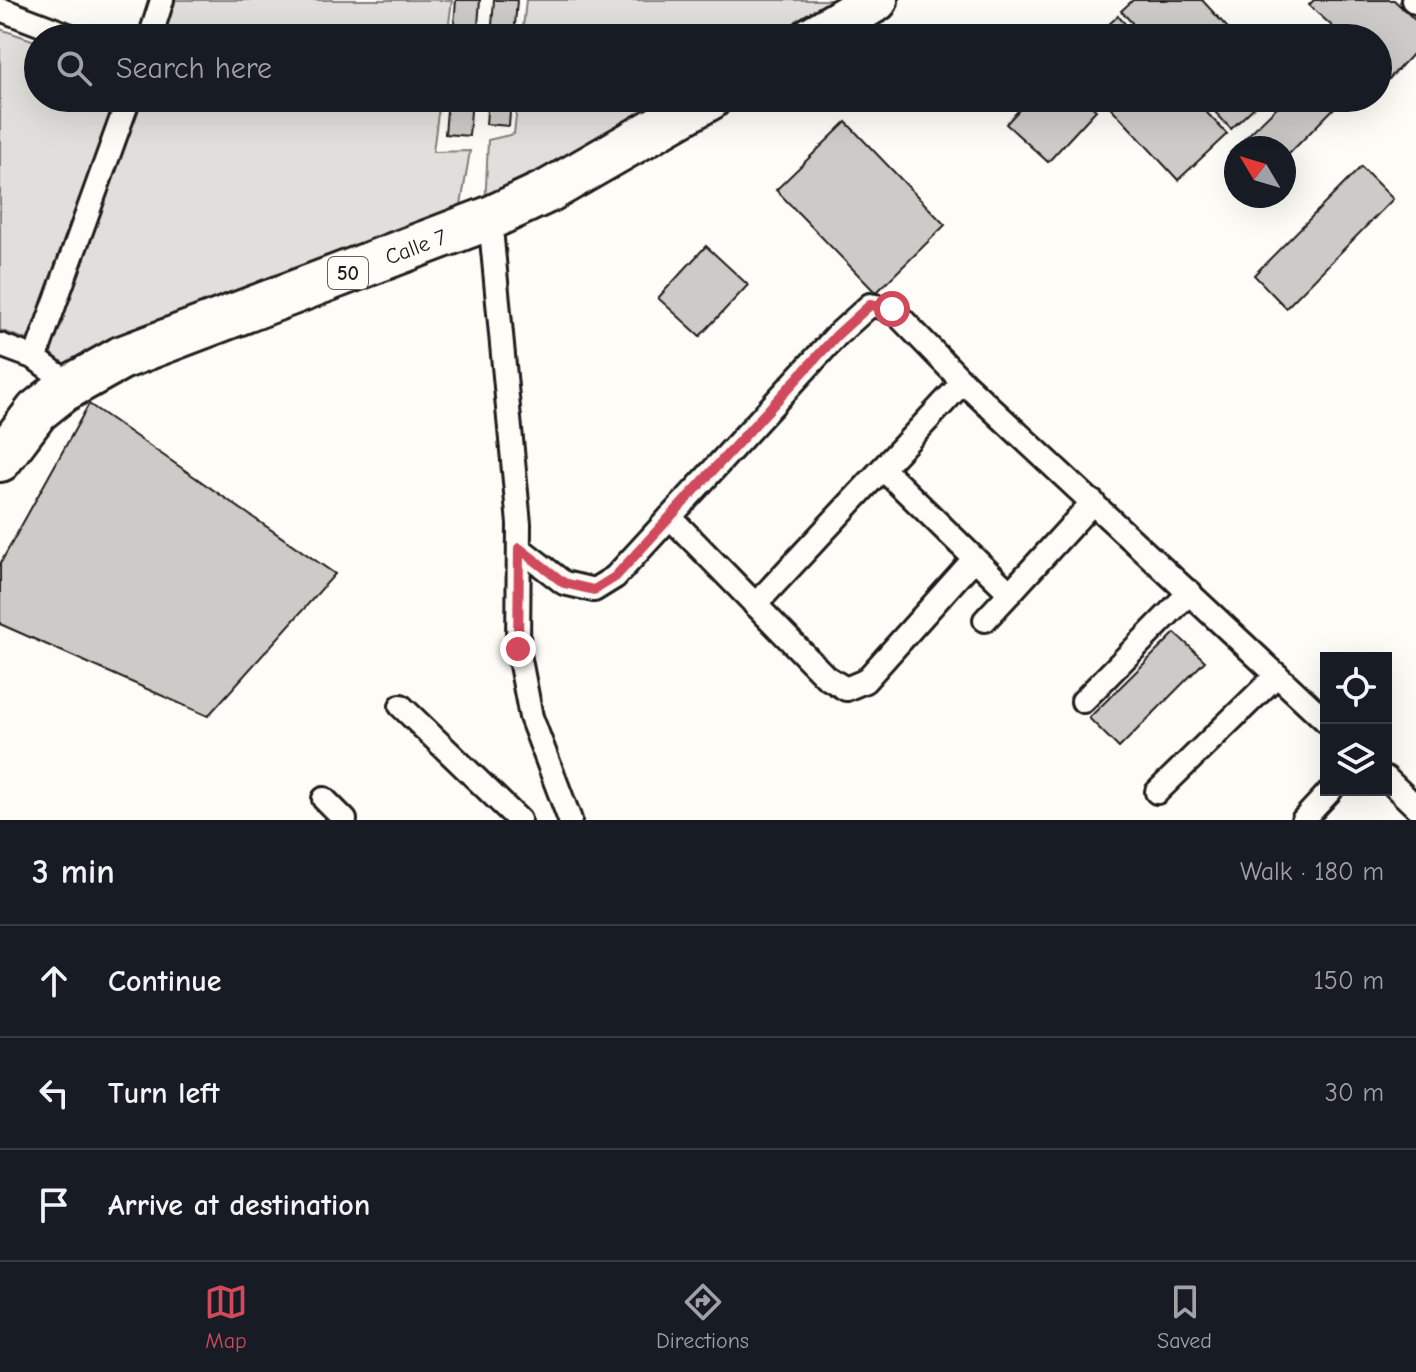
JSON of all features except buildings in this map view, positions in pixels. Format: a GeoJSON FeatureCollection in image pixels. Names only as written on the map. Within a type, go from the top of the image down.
{"type":"FeatureCollection","features":[{"type":"Feature","properties":{"kind":"highway"},"geometry":{"type":"LineString","coordinates":[[836,24],[876,0]]}},
{"type":"Feature","properties":{"kind":"highway","name":"Calle 7"},"geometry":{"type":"LineString","coordinates":[[0,460],[37,411],[71,385],[121,358],[490,218],[550,190],[686,112]]}},
{"type":"Feature","properties":{"kind":"street"},"geometry":{"type":"LineString","coordinates":[[154,24],[162,0]]}},
{"type":"Feature","properties":{"kind":"street"},"geometry":{"type":"LineString","coordinates":[[0,9],[39,24]]}},
{"type":"Feature","properties":{"kind":"street"},"geometry":{"type":"LineString","coordinates":[[35,358],[124,112]]}},
{"type":"Feature","properties":{"kind":"street"},"geometry":{"type":"LineString","coordinates":[[490,218],[519,548],[518,649],[531,717],[562,815]]}},
{"type":"Feature","properties":{"kind":"street"},"geometry":{"type":"LineString","coordinates":[[519,548],[564,583],[594,590],[615,577],[837,335],[870,305],[892,309],[963,382],[1320,715]]}},
{"type":"Feature","properties":{"kind":"street"},"geometry":{"type":"LineString","coordinates":[[0,345],[35,358],[71,385]]}},
{"type":"Feature","properties":{"kind":"street"},"geometry":{"type":"LineString","coordinates":[[755,605],[963,382]]}},
{"type":"Feature","properties":{"kind":"street"},"geometry":{"type":"LineString","coordinates":[[884,470],[1010,593]]}},
{"type":"Feature","properties":{"kind":"street"},"geometry":{"type":"LineString","coordinates":[[985,620],[1093,502]]}},
{"type":"Feature","properties":{"kind":"street"},"geometry":{"type":"LineString","coordinates":[[670,517],[826,677],[846,689],[865,681],[974,559]]}},
{"type":"Feature","properties":{"kind":"street"},"geometry":{"type":"LineString","coordinates":[[1083,701],[1190,592]]}},
{"type":"Feature","properties":{"kind":"street"},"geometry":{"type":"LineString","coordinates":[[1157,792],[1277,675]]}},
{"type":"Feature","properties":{"kind":"street"},"geometry":{"type":"LineString","coordinates":[[401,706],[519,820]]}},
{"type":"Feature","properties":{"kind":"street"},"geometry":{"type":"LineString","coordinates":[[1392,784],[1416,807]]}},
{"type":"Feature","properties":{"kind":"street"},"geometry":{"type":"LineString","coordinates":[[1303,820],[1325,796]]}},
{"type":"Feature","properties":{"kind":"street"},"geometry":{"type":"LineString","coordinates":[[324,799],[345,820]]}},
{"type":"Feature","properties":{"kind":"shaded area"},"geometry":{"type":"Polygon","coordinates":[[[173,0],[452,0],[449,24],[164,24],[173,0]]]}},
{"type":"Feature","properties":{"kind":"shaded area"},"geometry":{"type":"Polygon","coordinates":[[[526,0],[849,0],[807,24],[523,24],[526,0]]]}},
{"type":"Feature","properties":{"kind":"shaded area"},"geometry":{"type":"Polygon","coordinates":[[[0,29],[24,37],[24,112],[112,112],[33,342],[0,330],[0,29]]]}},
{"type":"Feature","properties":{"kind":"shaded area"},"geometry":{"type":"Polygon","coordinates":[[[133,112],[438,112],[433,152],[470,151],[458,223],[69,370],[47,356],[133,112]]]}},
{"type":"Feature","properties":{"kind":"shaded area"},"geometry":{"type":"Polygon","coordinates":[[[516,112],[655,112],[485,210],[488,140],[514,134],[516,112]]]}},
{"type":"Feature","properties":{"kind":"route"},"geometry":{"type":"LineString","coordinates":[[518,649],[519,548],[564,583],[594,590],[615,577],[837,335],[870,305],[892,309]]}}]}
